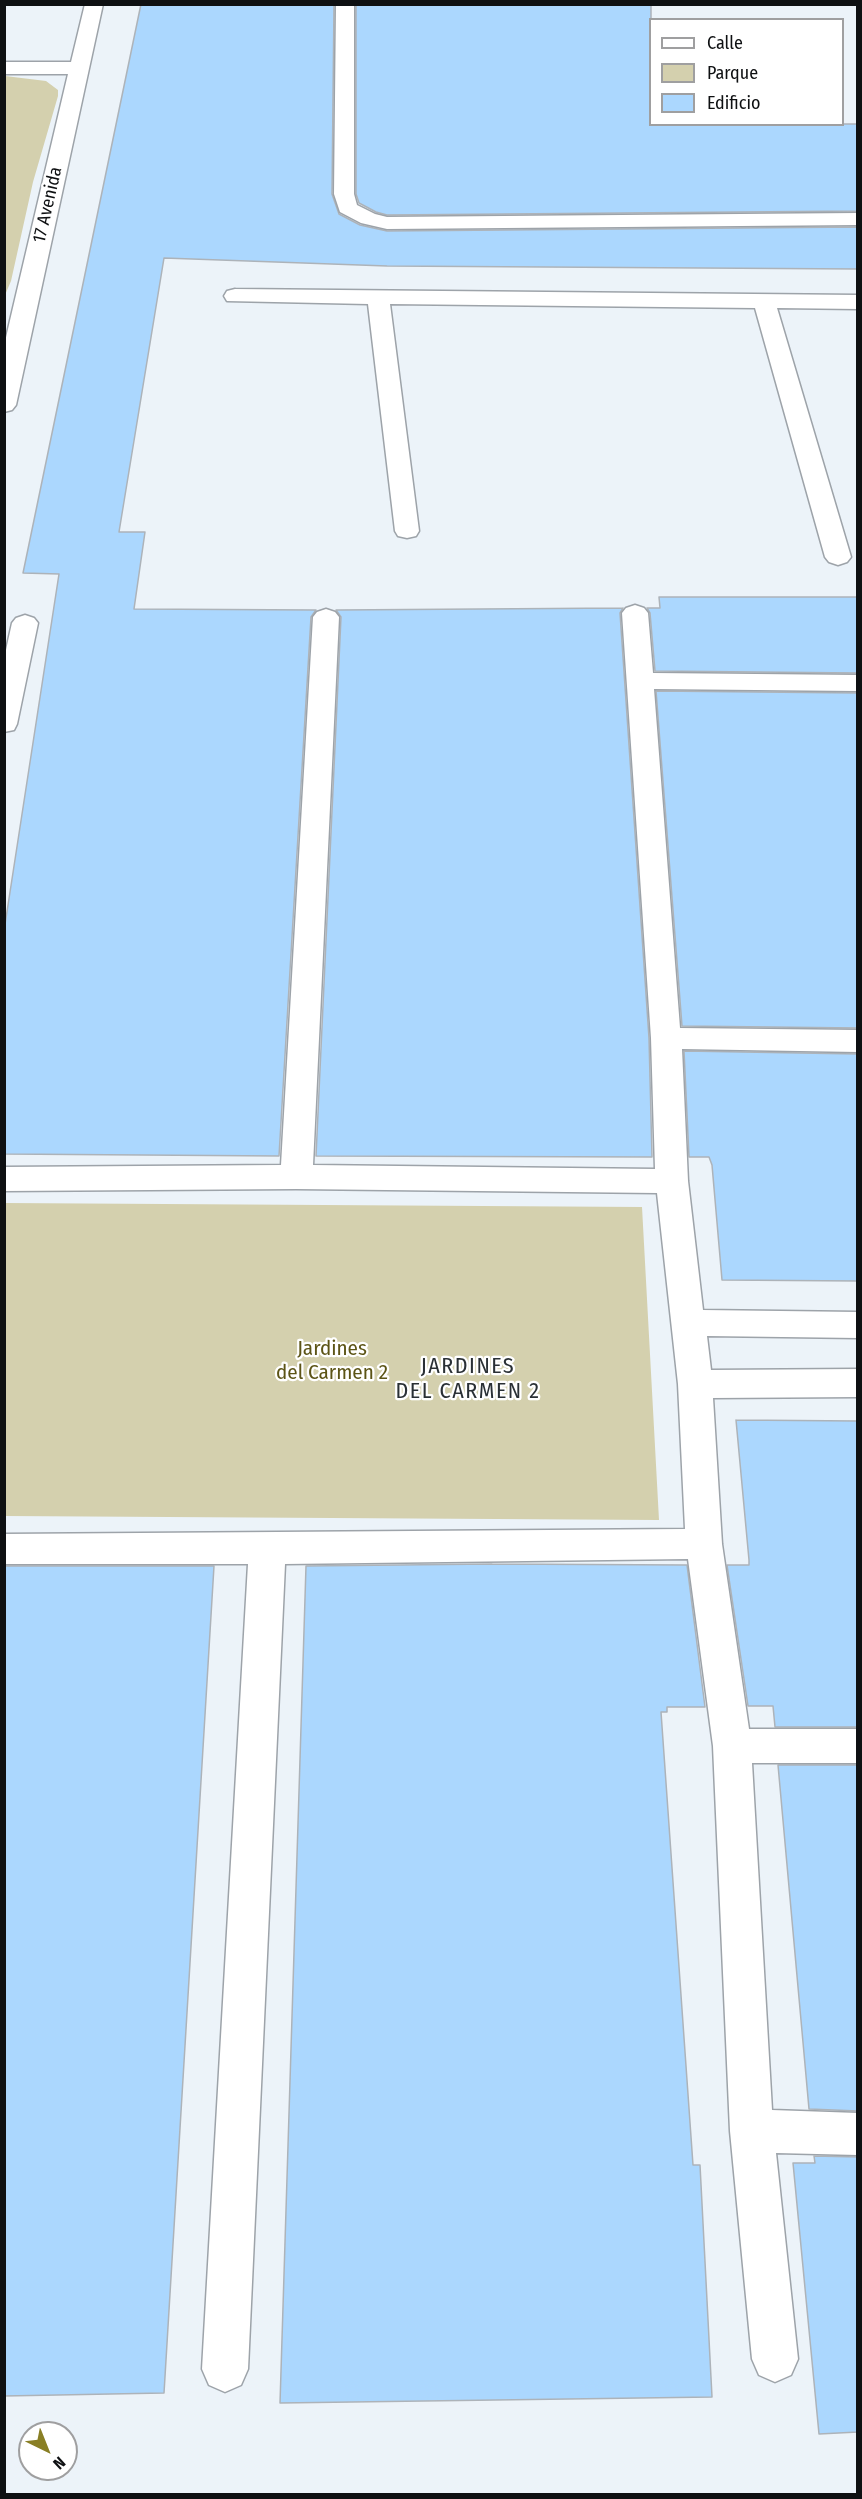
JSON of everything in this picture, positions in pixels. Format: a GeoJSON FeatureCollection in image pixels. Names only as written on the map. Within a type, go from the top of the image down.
{"type":"FeatureCollection","features":[{"type":"Feature","properties":{"kind":"street","name":"17 Avenida"},"geometry":{"type":"LineString","coordinates":[[4,405],[12,325],[80,68],[94,4]]}},
{"type":"Feature","properties":{"kind":"street"},"geometry":{"type":"LineString","coordinates":[[345,4],[344,194],[347,208],[368,219],[399,223],[858,219]]}},
{"type":"Feature","properties":{"kind":"street"},"geometry":{"type":"LineString","coordinates":[[4,68],[80,68]]}},
{"type":"Feature","properties":{"kind":"street"},"geometry":{"type":"LineString","coordinates":[[235,296],[858,302]]}},
{"type":"Feature","properties":{"kind":"street"},"geometry":{"type":"LineString","coordinates":[[378,298],[407,531]]}},
{"type":"Feature","properties":{"kind":"street"},"geometry":{"type":"LineString","coordinates":[[764,301],[838,557]]}},
{"type":"Feature","properties":{"kind":"street"},"geometry":{"type":"LineString","coordinates":[[635,613],[666,1038],[672,1181],[695,1384],[704,1544],[732,1746],[752,2131],[775,2359]]}},
{"type":"Feature","properties":{"kind":"street"},"geometry":{"type":"LineString","coordinates":[[296,1177],[326,617]]}},
{"type":"Feature","properties":{"kind":"street"},"geometry":{"type":"LineString","coordinates":[[4,724],[9,683],[25,623]]}},
{"type":"Feature","properties":{"kind":"street"},"geometry":{"type":"LineString","coordinates":[[640,681],[858,683]]}},
{"type":"Feature","properties":{"kind":"street"},"geometry":{"type":"LineString","coordinates":[[666,1038],[858,1041]]}},
{"type":"Feature","properties":{"kind":"street"},"geometry":{"type":"LineString","coordinates":[[4,1179],[296,1177],[672,1181]]}},
{"type":"Feature","properties":{"kind":"street"},"geometry":{"type":"LineString","coordinates":[[689,1323],[858,1325]]}},
{"type":"Feature","properties":{"kind":"street"},"geometry":{"type":"LineString","coordinates":[[695,1384],[858,1383]]}},
{"type":"Feature","properties":{"kind":"street"},"geometry":{"type":"LineString","coordinates":[[4,1549],[267,1549],[704,1544]]}},
{"type":"Feature","properties":{"kind":"street"},"geometry":{"type":"LineString","coordinates":[[225,2369],[267,1549]]}},
{"type":"Feature","properties":{"kind":"street"},"geometry":{"type":"LineString","coordinates":[[732,1746],[858,1746]]}},
{"type":"Feature","properties":{"kind":"street"},"geometry":{"type":"LineString","coordinates":[[752,2131],[858,2134]]}},
{"type":"Feature","properties":{"kind":"green space"},"geometry":{"type":"Polygon","coordinates":[[[5,76],[46,81],[58,90],[58,96],[33,182],[11,281],[5,295],[5,76]]]}},
{"type":"Feature","properties":{"kind":"green space","name":"Jardines del Carmen 2"},"geometry":{"type":"Polygon","coordinates":[[[5,1203],[642,1207],[659,1520],[5,1516],[5,1203]]]}},
{"type":"Feature","properties":{"kind":"building"},"geometry":{"type":"Polygon","coordinates":[[[141,4],[334,4],[332,194],[339,214],[360,225],[387,231],[858,227],[858,269],[387,266],[164,258],[119,532],[145,532],[134,609],[316,610],[311,617],[279,1156],[4,1154],[4,931],[59,574],[23,573],[141,4]]]}},
{"type":"Feature","properties":{"kind":"building"},"geometry":{"type":"Polygon","coordinates":[[[356,4],[651,4],[649,126],[844,126],[844,124],[858,124],[858,211],[387,215],[359,203],[356,194],[356,4]]]}},
{"type":"Feature","properties":{"kind":"building"},"geometry":{"type":"Polygon","coordinates":[[[659,597],[858,597],[858,673],[655,671],[650,613],[647,608],[660,608],[659,597]]]}},
{"type":"Feature","properties":{"kind":"building"},"geometry":{"type":"Polygon","coordinates":[[[623,608],[620,613],[649,1038],[652,1157],[316,1156],[341,617],[336,610],[623,608]]]}},
{"type":"Feature","properties":{"kind":"building"},"geometry":{"type":"Polygon","coordinates":[[[656,691],[858,693],[858,1028],[682,1026],[656,691]]]}},
{"type":"Feature","properties":{"kind":"building"},"geometry":{"type":"Polygon","coordinates":[[[684,1051],[858,1054],[858,1281],[722,1280],[712,1165],[709,1157],[689,1157],[684,1051]]]}},
{"type":"Feature","properties":{"kind":"building"},"geometry":{"type":"Polygon","coordinates":[[[736,1420],[858,1421],[858,1727],[775,1727],[773,1706],[748,1706],[727,1565],[749,1565],[736,1420]]]}},
{"type":"Feature","properties":{"kind":"building"},"geometry":{"type":"Polygon","coordinates":[[[687,1565],[705,1707],[667,1707],[667,1712],[661,1712],[693,2165],[700,2165],[712,2397],[280,2403],[306,1566],[687,1565]]]}},
{"type":"Feature","properties":{"kind":"building"},"geometry":{"type":"Polygon","coordinates":[[[4,1566],[214,1566],[164,2393],[4,2396],[4,1566]]]}},
{"type":"Feature","properties":{"kind":"building"},"geometry":{"type":"Polygon","coordinates":[[[778,1765],[858,1765],[858,2111],[809,2109],[778,1765]]]}},
{"type":"Feature","properties":{"kind":"building"},"geometry":{"type":"Polygon","coordinates":[[[814,2156],[858,2157],[858,2432],[819,2434],[793,2163],[815,2163],[814,2156]]]}},
{"type":"Feature","properties":{"kind":"district","name":"JARDINES DEL CARMEN 2"},"geometry":{"type":"Point","coordinates":[468,1380]}}]}
